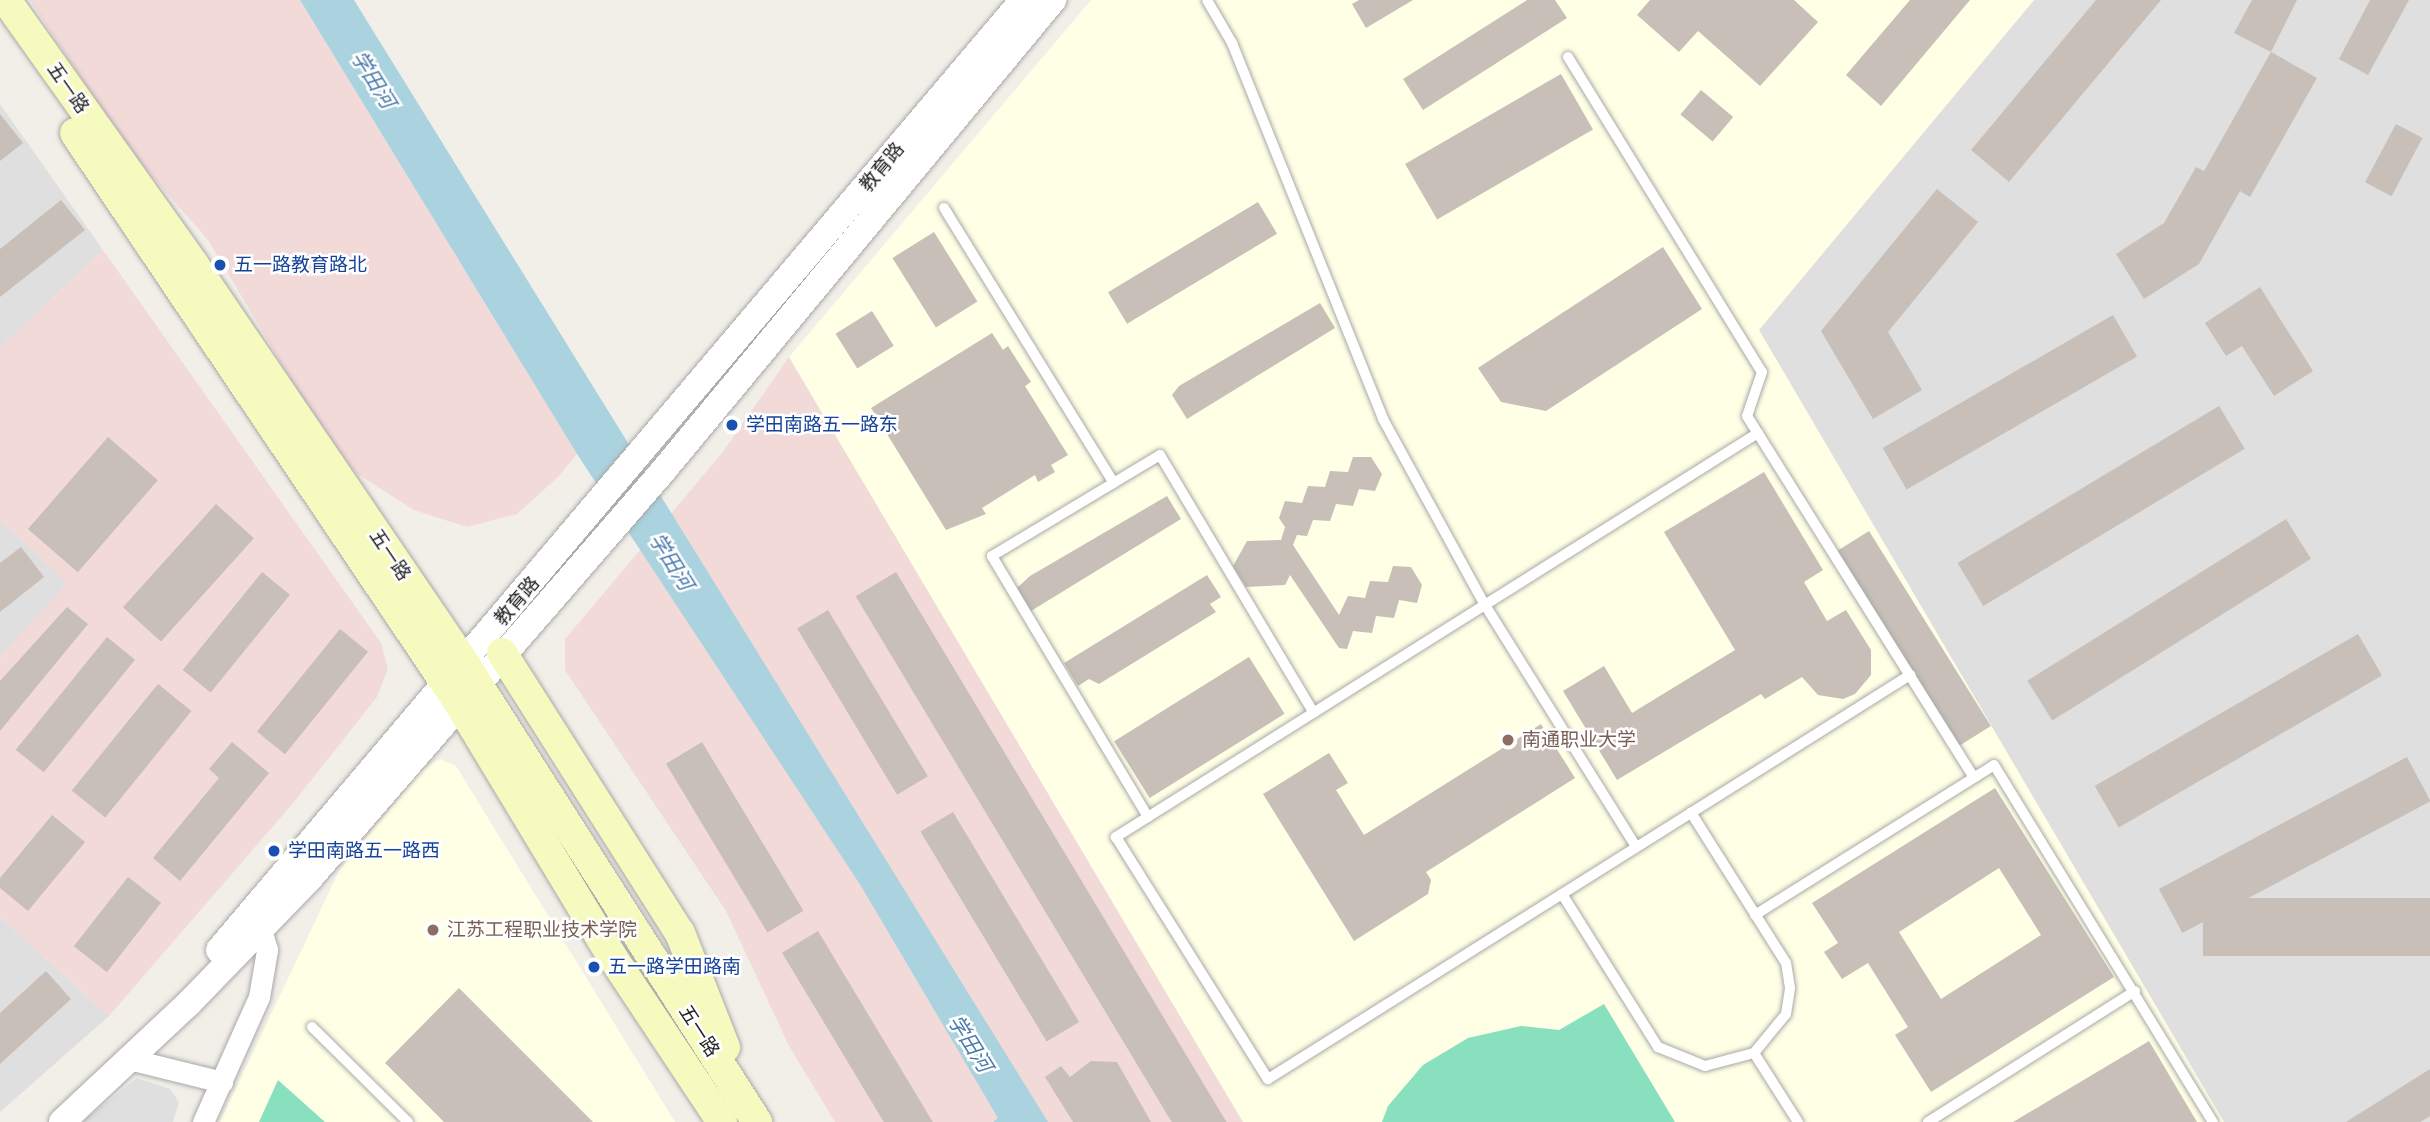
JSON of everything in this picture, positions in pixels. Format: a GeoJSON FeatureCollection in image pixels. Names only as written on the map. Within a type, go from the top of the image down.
{"type":"FeatureCollection","features":[{"type":"Feature","properties":{"kind":"main road","name":"五一路"},"geometry":{"type":"LineString","coordinates":[[6,0],[201,276],[461,683],[611,955],[722,1122]]}},
{"type":"Feature","properties":{"kind":"main road","name":"五一路"},"geometry":{"type":"LineString","coordinates":[[0,26],[461,683],[755,1119]]}},
{"type":"Feature","properties":{"kind":"main road"},"geometry":{"type":"LineString","coordinates":[[502,653],[680,933],[755,1119]]}},
{"type":"Feature","properties":{"kind":"street","name":"教育路"},"geometry":{"type":"LineString","coordinates":[[130,1059],[261,929],[461,683],[502,653],[604,518],[648,445],[1023,0]]}},
{"type":"Feature","properties":{"kind":"street","name":"教育路"},"geometry":{"type":"LineString","coordinates":[[130,1059],[604,518],[663,471],[1053,0]]}},
{"type":"Feature","properties":{"kind":"street"},"geometry":{"type":"LineString","coordinates":[[203,1122],[259,997],[267,950],[261,929]]}},
{"type":"Feature","properties":{"kind":"street"},"geometry":{"type":"LineString","coordinates":[[62,1122],[130,1059],[222,1082]]}},
{"type":"Feature","properties":{"kind":"lane"},"geometry":{"type":"LineString","coordinates":[[1207,0],[1232,43],[1383,419],[1485,605],[1636,848]]}},
{"type":"Feature","properties":{"kind":"lane"},"geometry":{"type":"LineString","coordinates":[[1568,57],[1762,372],[1747,416],[1974,778]]}},
{"type":"Feature","properties":{"kind":"lane"},"geometry":{"type":"LineString","coordinates":[[944,208],[1114,483]]}},
{"type":"Feature","properties":{"kind":"lane"},"geometry":{"type":"LineString","coordinates":[[1758,433],[1116,837],[1268,1079],[1910,675]]}},
{"type":"Feature","properties":{"kind":"lane"},"geometry":{"type":"LineString","coordinates":[[1148,817],[992,556],[1160,455],[1314,713]]}},
{"type":"Feature","properties":{"kind":"lane"},"geometry":{"type":"LineString","coordinates":[[1755,915],[1994,765],[2136,991],[2213,1122]]}},
{"type":"Feature","properties":{"kind":"lane"},"geometry":{"type":"LineString","coordinates":[[1562,894],[1658,1047],[1705,1066],[1754,1054],[1786,1014],[1790,988],[1786,963],[1691,813]]}},
{"type":"Feature","properties":{"kind":"lane"},"geometry":{"type":"LineString","coordinates":[[1928,1122],[2136,991]]}},
{"type":"Feature","properties":{"kind":"lane"},"geometry":{"type":"LineString","coordinates":[[312,1027],[408,1122]]}},
{"type":"Feature","properties":{"kind":"lane"},"geometry":{"type":"LineString","coordinates":[[1754,1054],[1798,1122]]}},
{"type":"Feature","properties":{"kind":"shaded area"},"geometry":{"type":"Polygon","coordinates":[[[30,0],[300,0],[577,454],[559,476],[517,514],[467,527],[414,510],[356,473],[314,418],[208,240],[128,149],[30,0]]]}},
{"type":"Feature","properties":{"kind":"shaded area","name":"南通职业大学"},"geometry":{"type":"Polygon","coordinates":[[[1091,0],[2034,0],[1759,330],[2224,1122],[1243,1122],[789,357],[1091,0]]]}},
{"type":"Feature","properties":{"kind":"shaded area"},"geometry":{"type":"Polygon","coordinates":[[[2034,0],[2430,0],[2430,1122],[2224,1122],[1758,330],[2034,0]]]}},
{"type":"Feature","properties":{"kind":"shaded area"},"geometry":{"type":"Polygon","coordinates":[[[0,104],[103,250],[0,348],[0,104]]]}},
{"type":"Feature","properties":{"kind":"shaded area"},"geometry":{"type":"Polygon","coordinates":[[[103,250],[381,643],[388,669],[377,697],[294,802],[109,1016],[0,917],[0,657],[67,583],[0,520],[0,348],[103,250]]]}},
{"type":"Feature","properties":{"kind":"shaded area"},"geometry":{"type":"Polygon","coordinates":[[[789,357],[1243,1122],[835,1122],[789,1046],[726,911],[565,670],[565,639],[722,453],[789,357]]]}},
{"type":"Feature","properties":{"kind":"shaded area"},"geometry":{"type":"Polygon","coordinates":[[[0,520],[68,583],[0,657],[0,520]]]}},
{"type":"Feature","properties":{"kind":"shaded area","name":"江苏工程职业技术学院"},"geometry":{"type":"Polygon","coordinates":[[[440,759],[456,766],[675,1122],[220,1122],[339,871],[421,771],[440,759]]]}},
{"type":"Feature","properties":{"kind":"shaded area"},"geometry":{"type":"Polygon","coordinates":[[[0,917],[109,1016],[0,1112],[0,917]]]}},
{"type":"Feature","properties":{"kind":"shaded area"},"geometry":{"type":"Polygon","coordinates":[[[137,1078],[170,1089],[179,1102],[173,1122],[82,1122],[137,1078]]]}},
{"type":"Feature","properties":{"kind":"green space"},"geometry":{"type":"Polygon","coordinates":[[[1604,1004],[1675,1122],[1382,1122],[1388,1106],[1423,1065],[1468,1038],[1521,1026],[1559,1030],[1604,1004]]]}},
{"type":"Feature","properties":{"kind":"green space"},"geometry":{"type":"Polygon","coordinates":[[[278,1080],[325,1122],[259,1122],[278,1080]]]}},
{"type":"Feature","properties":{"kind":"water","name":"学田河"},"geometry":{"type":"Polygon","coordinates":[[[300,0],[354,0],[1048,1122],[993,1122],[998,1118],[861,886],[577,454],[300,0]]]}},
{"type":"Feature","properties":{"kind":"building"},"geometry":{"type":"Polygon","coordinates":[[[1359,0],[1413,0],[1366,28],[1352,4],[1359,0]]]}},
{"type":"Feature","properties":{"kind":"building"},"geometry":{"type":"Polygon","coordinates":[[[1527,0],[1555,0],[1567,18],[1423,110],[1403,79],[1527,0]]]}},
{"type":"Feature","properties":{"kind":"building"},"geometry":{"type":"Polygon","coordinates":[[[1650,0],[1794,0],[1818,22],[1760,86],[1698,31],[1679,52],[1637,15],[1650,0]]]}},
{"type":"Feature","properties":{"kind":"building"},"geometry":{"type":"Polygon","coordinates":[[[1910,0],[1970,0],[1881,106],[1846,75],[1910,0]]]}},
{"type":"Feature","properties":{"kind":"building"},"geometry":{"type":"Polygon","coordinates":[[[2096,0],[2161,0],[2009,182],[1971,150],[2096,0]]]}},
{"type":"Feature","properties":{"kind":"building"},"geometry":{"type":"Polygon","coordinates":[[[2252,0],[2297,0],[2271,52],[2234,33],[2252,0]]]}},
{"type":"Feature","properties":{"kind":"building"},"geometry":{"type":"Polygon","coordinates":[[[2370,0],[2409,0],[2368,75],[2339,59],[2370,0]]]}},
{"type":"Feature","properties":{"kind":"building"},"geometry":{"type":"Polygon","coordinates":[[[2271,52],[2317,78],[2250,197],[2240,191],[2199,264],[2144,299],[2116,254],[2164,223],[2196,167],[2204,171],[2271,52]]]}},
{"type":"Feature","properties":{"kind":"building"},"geometry":{"type":"Polygon","coordinates":[[[1561,74],[1593,129],[1437,219],[1405,164],[1561,74]]]}},
{"type":"Feature","properties":{"kind":"building"},"geometry":{"type":"Polygon","coordinates":[[[1701,90],[1733,117],[1713,142],[1680,115],[1701,90]]]}},
{"type":"Feature","properties":{"kind":"building"},"geometry":{"type":"Polygon","coordinates":[[[0,114],[23,143],[0,161],[0,114]]]}},
{"type":"Feature","properties":{"kind":"building"},"geometry":{"type":"Polygon","coordinates":[[[2396,124],[2422,138],[2392,196],[2365,182],[2396,124]]]}},
{"type":"Feature","properties":{"kind":"building"},"geometry":{"type":"Polygon","coordinates":[[[1937,189],[1978,222],[1888,332],[1922,390],[1873,419],[1821,331],[1937,189]]]}},
{"type":"Feature","properties":{"kind":"building"},"geometry":{"type":"Polygon","coordinates":[[[61,200],[85,230],[0,297],[0,249],[61,200]]]}},
{"type":"Feature","properties":{"kind":"building"},"geometry":{"type":"Polygon","coordinates":[[[1258,202],[1277,234],[1127,324],[1108,292],[1258,202]]]}},
{"type":"Feature","properties":{"kind":"building"},"geometry":{"type":"Polygon","coordinates":[[[934,232],[977,302],[936,328],[892,258],[934,232]]]}},
{"type":"Feature","properties":{"kind":"building"},"geometry":{"type":"Polygon","coordinates":[[[1663,247],[1702,309],[1546,411],[1501,402],[1478,368],[1663,247]]]}},
{"type":"Feature","properties":{"kind":"building"},"geometry":{"type":"Polygon","coordinates":[[[2260,287],[2313,371],[2274,396],[2242,346],[2226,356],[2205,323],[2260,287]]]}},
{"type":"Feature","properties":{"kind":"building"},"geometry":{"type":"Polygon","coordinates":[[[1320,303],[1335,328],[1187,419],[1172,395],[1179,386],[1320,303]]]}},
{"type":"Feature","properties":{"kind":"building"},"geometry":{"type":"Polygon","coordinates":[[[872,311],[894,346],[857,369],[836,334],[872,311]]]}},
{"type":"Feature","properties":{"kind":"building"},"geometry":{"type":"Polygon","coordinates":[[[2113,315],[2137,357],[1907,490],[1883,448],[2113,315]]]}},
{"type":"Feature","properties":{"kind":"building"},"geometry":{"type":"Polygon","coordinates":[[[992,333],[1003,350],[1008,346],[1031,382],[1025,386],[1068,455],[1051,465],[1055,472],[1038,482],[1035,475],[982,508],[986,514],[946,530],[871,408],[992,333]]]}},
{"type":"Feature","properties":{"kind":"building"},"geometry":{"type":"Polygon","coordinates":[[[2219,406],[2245,449],[1983,606],[1958,563],[2219,406]]]}},
{"type":"Feature","properties":{"kind":"building"},"geometry":{"type":"Polygon","coordinates":[[[108,437],[158,480],[78,572],[28,529],[108,437]]]}},
{"type":"Feature","properties":{"kind":"building"},"geometry":{"type":"Polygon","coordinates":[[[1353,457],[1371,457],[1382,474],[1375,491],[1359,489],[1353,506],[1336,504],[1330,521],[1313,520],[1307,536],[1297,535],[1293,545],[1339,615],[1348,596],[1365,598],[1370,581],[1388,582],[1393,566],[1411,567],[1422,585],[1417,603],[1399,600],[1394,618],[1376,616],[1372,633],[1353,631],[1347,649],[1339,648],[1290,575],[1285,585],[1246,587],[1233,566],[1247,541],[1281,540],[1285,527],[1279,518],[1285,501],[1302,503],[1308,486],[1325,487],[1330,471],[1348,472],[1353,457]]]}},
{"type":"Feature","properties":{"kind":"building"},"geometry":{"type":"Polygon","coordinates":[[[1764,472],[1823,570],[1804,582],[1827,621],[1846,610],[1871,650],[1871,675],[1855,694],[1843,699],[1818,695],[1802,677],[1765,699],[1761,694],[1617,780],[1563,691],[1604,666],[1632,713],[1735,650],[1664,532],[1764,472]]]}},
{"type":"Feature","properties":{"kind":"building"},"geometry":{"type":"Polygon","coordinates":[[[1167,496],[1181,519],[1031,611],[1017,588],[1030,576],[1167,496]]]}},
{"type":"Feature","properties":{"kind":"building"},"geometry":{"type":"Polygon","coordinates":[[[216,504],[254,538],[161,641],[123,607],[216,504]]]}},
{"type":"Feature","properties":{"kind":"building"},"geometry":{"type":"Polygon","coordinates":[[[2286,519],[2311,559],[2052,720],[2027,681],[2286,519]]]}},
{"type":"Feature","properties":{"kind":"building"},"geometry":{"type":"Polygon","coordinates":[[[1869,531],[1991,726],[1958,747],[1836,552],[1869,531]]]}},
{"type":"Feature","properties":{"kind":"building"},"geometry":{"type":"Polygon","coordinates":[[[21,547],[44,577],[0,612],[0,563],[21,547]]]}},
{"type":"Feature","properties":{"kind":"building"},"geometry":{"type":"Polygon","coordinates":[[[262,572],[290,595],[211,693],[183,670],[262,572]]]}},
{"type":"Feature","properties":{"kind":"building"},"geometry":{"type":"Polygon","coordinates":[[[896,572],[1226,1122],[1172,1122],[856,596],[896,572]]]}},
{"type":"Feature","properties":{"kind":"building"},"geometry":{"type":"Polygon","coordinates":[[[1207,575],[1221,597],[1210,604],[1216,612],[1099,684],[1089,679],[1078,686],[1064,663],[1207,575]]]}},
{"type":"Feature","properties":{"kind":"building"},"geometry":{"type":"Polygon","coordinates":[[[67,607],[88,624],[0,731],[0,681],[67,607]]]}},
{"type":"Feature","properties":{"kind":"building"},"geometry":{"type":"Polygon","coordinates":[[[828,610],[928,776],[897,795],[797,629],[828,610]]]}},
{"type":"Feature","properties":{"kind":"building"},"geometry":{"type":"Polygon","coordinates":[[[340,629],[368,652],[285,754],[257,732],[340,629]]]}},
{"type":"Feature","properties":{"kind":"building"},"geometry":{"type":"Polygon","coordinates":[[[2358,634],[2382,676],[2119,828],[2095,786],[2358,634]]]}},
{"type":"Feature","properties":{"kind":"building"},"geometry":{"type":"Polygon","coordinates":[[[107,637],[135,660],[44,772],[16,750],[107,637]]]}},
{"type":"Feature","properties":{"kind":"building"},"geometry":{"type":"Polygon","coordinates":[[[1249,657],[1285,714],[1150,798],[1114,741],[1249,657]]]}},
{"type":"Feature","properties":{"kind":"building"},"geometry":{"type":"Polygon","coordinates":[[[158,684],[191,711],[105,818],[72,790],[158,684]]]}},
{"type":"Feature","properties":{"kind":"building"},"geometry":{"type":"Polygon","coordinates":[[[1541,724],[1575,778],[1426,872],[1431,880],[1428,894],[1354,941],[1263,794],[1329,753],[1348,783],[1336,790],[1364,835],[1541,724]]]}},
{"type":"Feature","properties":{"kind":"building"},"geometry":{"type":"Polygon","coordinates":[[[232,742],[269,773],[180,881],[153,858],[219,778],[209,769],[232,742]]]}},
{"type":"Feature","properties":{"kind":"building"},"geometry":{"type":"Polygon","coordinates":[[[702,742],[803,911],[767,932],[666,764],[702,742]]]}},
{"type":"Feature","properties":{"kind":"building"},"geometry":{"type":"Polygon","coordinates":[[[2407,757],[2430,801],[2182,933],[2159,889],[2407,757]]]}},
{"type":"Feature","properties":{"kind":"building"},"geometry":{"type":"Polygon","coordinates":[[[1995,788],[2114,977],[1931,1092],[1895,1035],[1908,1027],[1868,963],[1842,979],[1824,952],[1838,943],[1812,903],[1995,788]],[[1999,868],[1899,932],[1941,999],[2041,935],[1999,868]]]}},
{"type":"Feature","properties":{"kind":"building"},"geometry":{"type":"Polygon","coordinates":[[[953,812],[1079,1022],[1047,1042],[920,832],[953,812]]]}},
{"type":"Feature","properties":{"kind":"building"},"geometry":{"type":"Polygon","coordinates":[[[52,815],[85,842],[28,911],[0,888],[0,878],[52,815]]]}},
{"type":"Feature","properties":{"kind":"building"},"geometry":{"type":"Polygon","coordinates":[[[128,877],[161,903],[107,972],[74,946],[128,877]]]}},
{"type":"Feature","properties":{"kind":"building"},"geometry":{"type":"Polygon","coordinates":[[[2203,898],[2430,898],[2430,956],[2203,956],[2203,898]]]}},
{"type":"Feature","properties":{"kind":"building"},"geometry":{"type":"Polygon","coordinates":[[[818,931],[933,1122],[884,1122],[782,953],[818,931]]]}},
{"type":"Feature","properties":{"kind":"building"},"geometry":{"type":"Polygon","coordinates":[[[46,971],[71,999],[0,1064],[0,1013],[46,971]]]}},
{"type":"Feature","properties":{"kind":"building"},"geometry":{"type":"Polygon","coordinates":[[[459,988],[593,1122],[444,1122],[385,1063],[459,988]]]}},
{"type":"Feature","properties":{"kind":"building"},"geometry":{"type":"Polygon","coordinates":[[[2149,1041],[2197,1122],[2013,1122],[2149,1041]]]}},
{"type":"Feature","properties":{"kind":"building"},"geometry":{"type":"Polygon","coordinates":[[[1091,1061],[1117,1062],[1151,1122],[1073,1122],[1045,1077],[1061,1066],[1070,1077],[1091,1061]]]}},
{"type":"Feature","properties":{"kind":"building"},"geometry":{"type":"Polygon","coordinates":[[[2430,1069],[2430,1116],[2420,1122],[2346,1122],[2430,1069]]]}},
{"type":"Feature","properties":{"kind":"place","name":"五一路教育路北"},"geometry":{"type":"Point","coordinates":[220,265]}},
{"type":"Feature","properties":{"kind":"place","name":"学田南路五一路东"},"geometry":{"type":"Point","coordinates":[732,425]}},
{"type":"Feature","properties":{"kind":"place","name":"南通职业大学"},"geometry":{"type":"Point","coordinates":[1508,740]}},
{"type":"Feature","properties":{"kind":"place","name":"学田南路五一路西"},"geometry":{"type":"Point","coordinates":[274,851]}},
{"type":"Feature","properties":{"kind":"place","name":"江苏工程职业技术学院"},"geometry":{"type":"Point","coordinates":[433,930]}},
{"type":"Feature","properties":{"kind":"place","name":"五一路学田路南"},"geometry":{"type":"Point","coordinates":[594,967]}}]}
